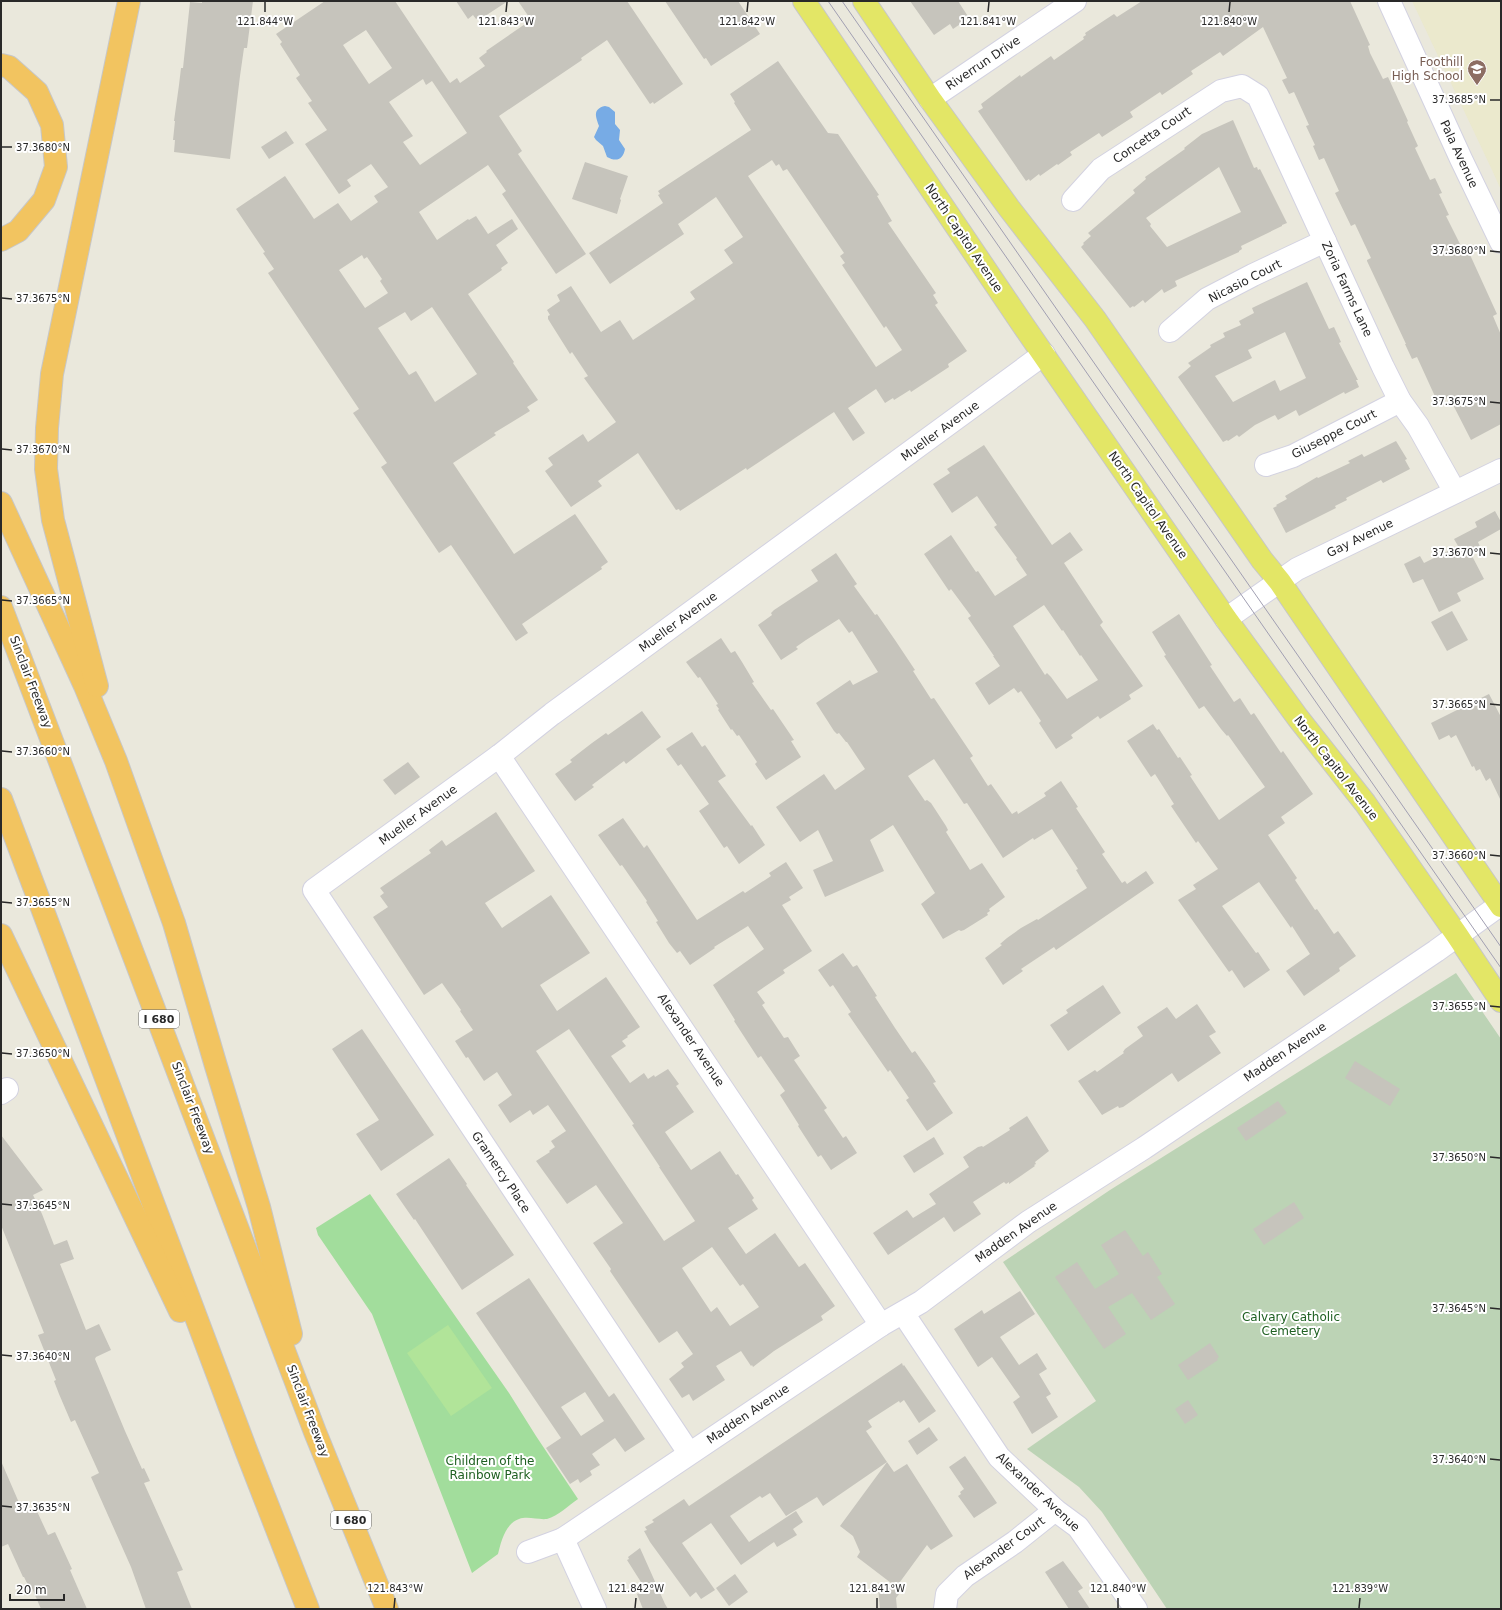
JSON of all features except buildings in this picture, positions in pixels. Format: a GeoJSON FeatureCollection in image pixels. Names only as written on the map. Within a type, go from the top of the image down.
{"type":"FeatureCollection","features":[{"type":"Feature","properties":{"kind":"highway"},"geometry":{"type":"LineString","coordinates":[[116,761],[53,520],[46,469],[46,441],[52,374],[129,1]]}},
{"type":"Feature","properties":{"kind":"highway"},"geometry":{"type":"LineString","coordinates":[[1,65],[9,67],[37,92],[52,125],[56,167],[44,200],[18,231],[1,240]]}},
{"type":"Feature","properties":{"kind":"highway"},"geometry":{"type":"LineString","coordinates":[[1,503],[85,686],[116,761],[174,923],[259,1207],[315,1432]]}},
{"type":"Feature","properties":{"kind":"highway","name":"Sinclair Freeway"},"geometry":{"type":"LineString","coordinates":[[1,607],[315,1432],[387,1609]]}},
{"type":"Feature","properties":{"kind":"highway"},"geometry":{"type":"LineString","coordinates":[[1,799],[246,1450],[308,1609]]}},
{"type":"Feature","properties":{"kind":"highway"},"geometry":{"type":"LineString","coordinates":[[1,935],[246,1450]]}},
{"type":"Feature","properties":{"kind":"main road","name":"North Capitol Avenue"},"geometry":{"type":"LineString","coordinates":[[804,1],[1226,618],[1298,718],[1365,803],[1501,1001]]}},
{"type":"Feature","properties":{"kind":"main road"},"geometry":{"type":"LineString","coordinates":[[864,1],[930,99],[1009,208],[1095,319],[1258,553],[1280,582],[1501,906]]}},
{"type":"Feature","properties":{"kind":"street","name":"Riverrun Drive"},"geometry":{"type":"LineString","coordinates":[[930,99],[1075,1]]}},
{"type":"Feature","properties":{"kind":"street","name":"Pala Avenue"},"geometry":{"type":"LineString","coordinates":[[1389,1],[1461,159],[1501,242]]}},
{"type":"Feature","properties":{"kind":"street","name":"Concetta Court"},"geometry":{"type":"LineString","coordinates":[[1073,200],[1096,174],[1108,165],[1220,91],[1242,86]]}},
{"type":"Feature","properties":{"kind":"street","name":"Zoria Farms Lane"},"geometry":{"type":"LineString","coordinates":[[1242,86],[1258,96],[1400,401],[1418,426],[1455,492]]}},
{"type":"Feature","properties":{"kind":"street","name":"Nicasio Court"},"geometry":{"type":"LineString","coordinates":[[1170,331],[1207,299],[1253,275],[1326,241]]}},
{"type":"Feature","properties":{"kind":"street","name":"Mueller Avenue"},"geometry":{"type":"LineString","coordinates":[[314,890],[499,756],[552,714],[1044,354]]}},
{"type":"Feature","properties":{"kind":"street","name":"Giuseppe Court"},"geometry":{"type":"LineString","coordinates":[[1266,464],[1293,456],[1400,401]]}},
{"type":"Feature","properties":{"kind":"street","name":"Gay Avenue"},"geometry":{"type":"LineString","coordinates":[[1226,618],[1297,569],[1501,470]]}},
{"type":"Feature","properties":{"kind":"street","name":"Alexander Avenue"},"geometry":{"type":"LineString","coordinates":[[499,756],[881,1325]]}},
{"type":"Feature","properties":{"kind":"street","name":"Gramercy Place"},"geometry":{"type":"LineString","coordinates":[[314,890],[689,1453]]}},
{"type":"Feature","properties":{"kind":"street","name":"Madden Avenue"},"geometry":{"type":"LineString","coordinates":[[528,1552],[563,1539],[881,1325],[921,1302],[1028,1222],[1151,1143],[1501,906]]}},
{"type":"Feature","properties":{"kind":"street","name":"Alexander Avenue"},"geometry":{"type":"LineString","coordinates":[[903,1313],[999,1458],[1055,1510],[1078,1527],[1136,1609]]}},
{"type":"Feature","properties":{"kind":"street","name":"Alexander Court"},"geometry":{"type":"LineString","coordinates":[[945,1609],[947,1594],[964,1576],[1015,1542],[1055,1510]]}},
{"type":"Feature","properties":{"kind":"street"},"geometry":{"type":"LineString","coordinates":[[563,1539],[595,1609]]}},
{"type":"Feature","properties":{"kind":"shaded area","name":"Foothill High School"},"geometry":{"type":"Polygon","coordinates":[[[1412,1],[1501,1],[1501,190],[1492,170],[1412,1]]]}},
{"type":"Feature","properties":{"kind":"green space","name":"Calvary Catholic Cemetery"},"geometry":{"type":"Polygon","coordinates":[[[1456,973],[1501,1039],[1501,1609],[1167,1609],[1102,1512],[1079,1487],[1027,1449],[1096,1401],[1003,1262],[1110,1190],[1456,973]]]}},
{"type":"Feature","properties":{"kind":"green space","name":"Children of the Rainbow Park"},"geometry":{"type":"Polygon","coordinates":[[[370,1194],[509,1393],[578,1499],[551,1518],[526,1518],[514,1521],[504,1534],[498,1554],[472,1573],[372,1314],[318,1235],[316,1228],[370,1194]]]}},
{"type":"Feature","properties":{"kind":"green space"},"geometry":{"type":"Polygon","coordinates":[[[448,1325],[492,1388],[451,1416],[407,1353],[448,1325]]]}},
{"type":"Feature","properties":{"kind":"water"},"geometry":{"type":"Polygon","coordinates":[[[601,107],[609,107],[615,112],[615,124],[620,130],[619,140],[625,149],[623,156],[616,160],[607,157],[603,146],[594,137],[599,126],[596,117],[597,111],[601,107]]]}},
{"type":"Feature","properties":{"kind":"tram line"},"geometry":{"type":"LineString","coordinates":[[828,1],[1501,968]]}},
{"type":"Feature","properties":{"kind":"tram line"},"geometry":{"type":"LineString","coordinates":[[842,1],[1501,947]]}},
{"type":"Feature","properties":{"kind":"place","name":"Foothill High School"},"geometry":{"type":"Point","coordinates":[1477,86]}}]}
